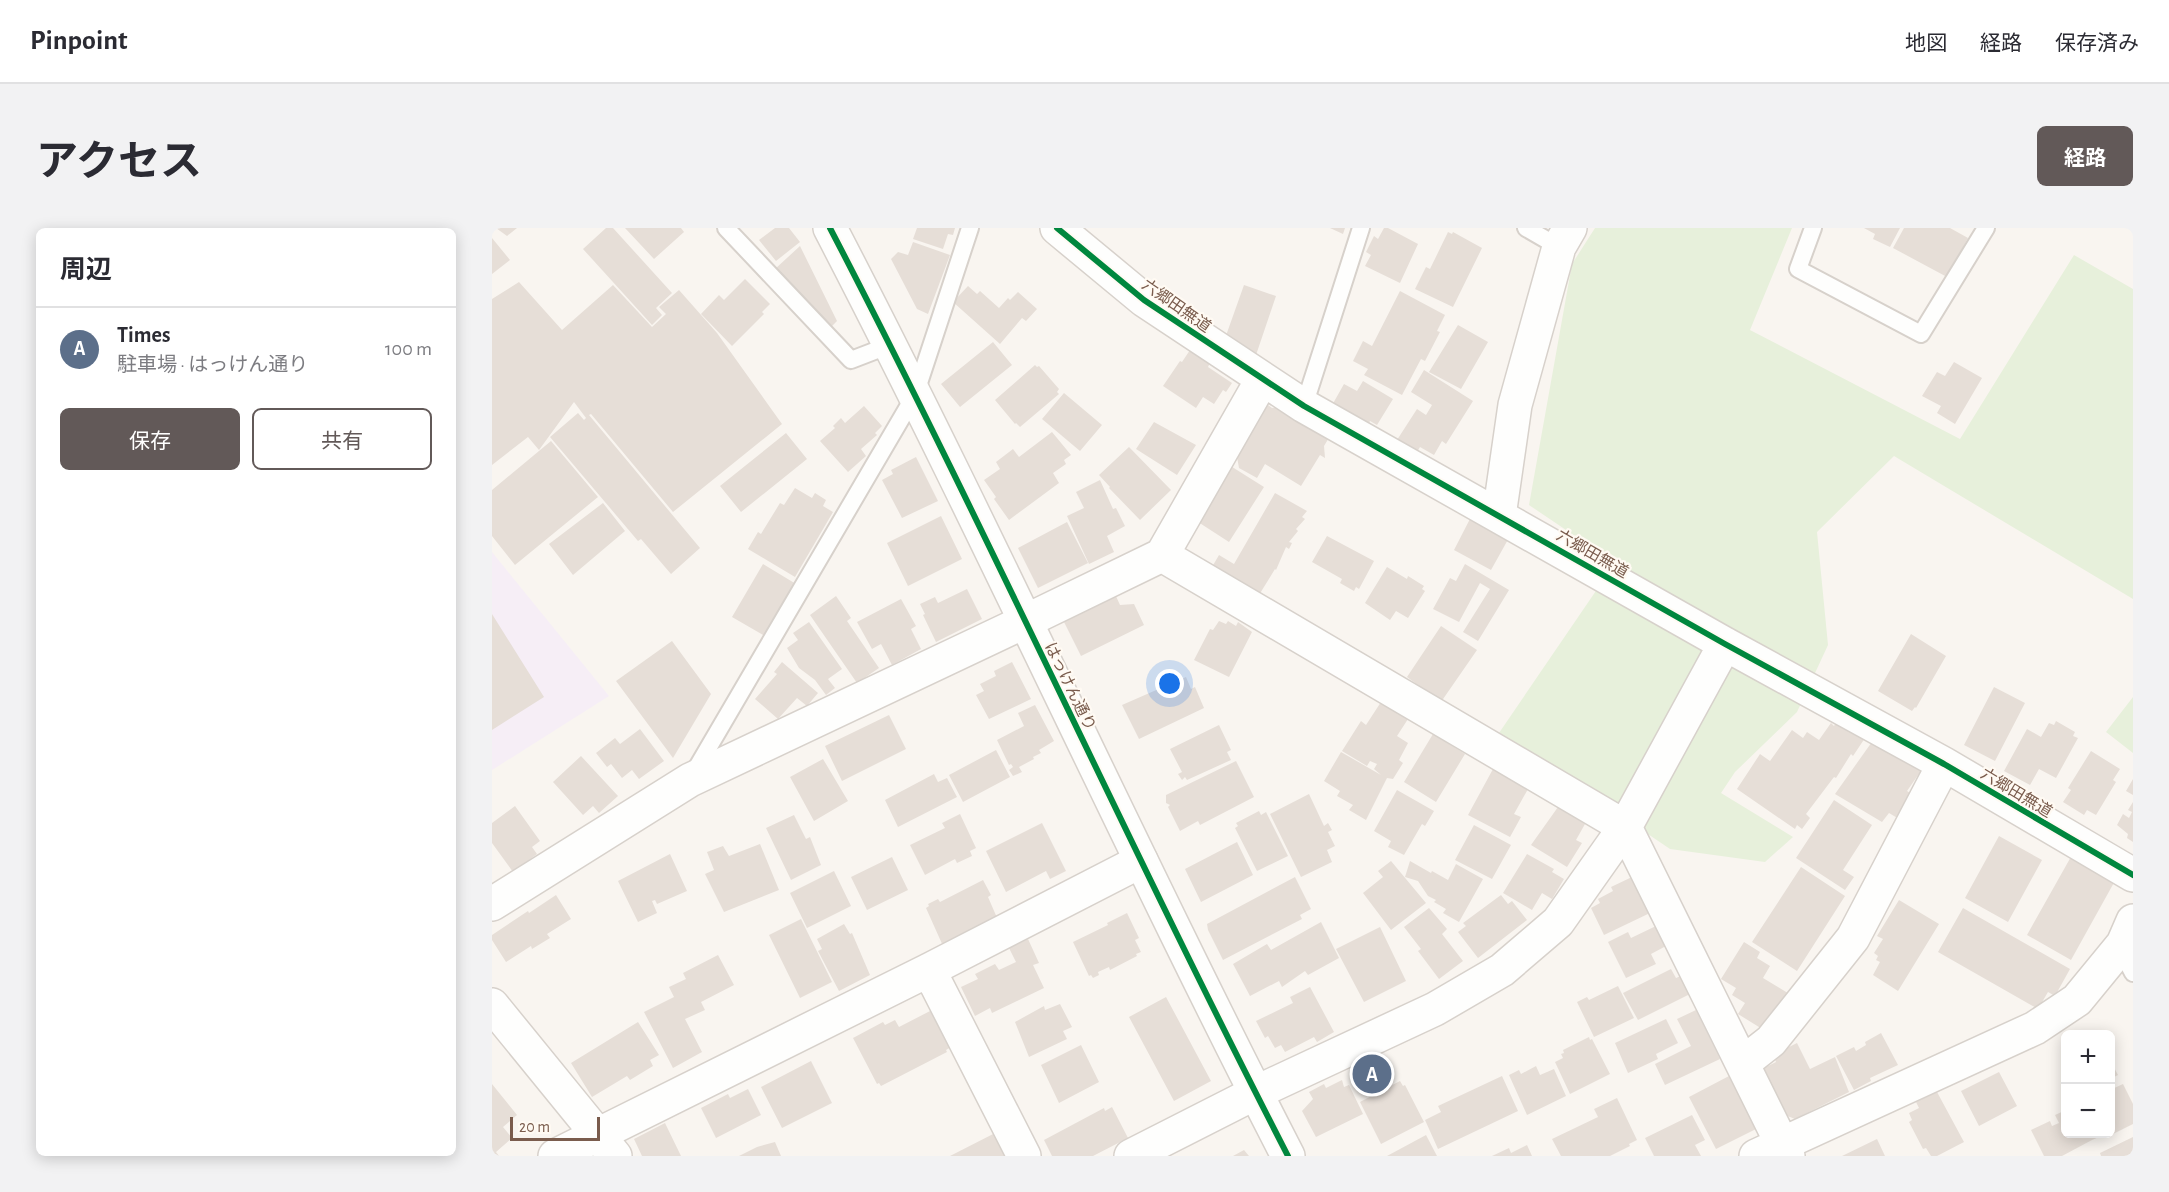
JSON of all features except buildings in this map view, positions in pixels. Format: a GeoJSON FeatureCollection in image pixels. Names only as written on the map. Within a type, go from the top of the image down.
{"type":"FeatureCollection","features":[{"type":"Feature","properties":{"kind":"street","name":"はっけん通り"},"geometry":{"type":"LineString","coordinates":[[830,228],[915,395],[1287,1156]]}},
{"type":"Feature","properties":{"kind":"street","name":"六郷田無道"},"geometry":{"type":"LineString","coordinates":[[1057,228],[1144,300],[1304,406],[1725,644],[1944,764],[2133,875]]}},
{"type":"Feature","properties":{"kind":"street"},"geometry":{"type":"LineString","coordinates":[[1499,516],[1515,405],[1565,238]]}},
{"type":"Feature","properties":{"kind":"street"},"geometry":{"type":"LineString","coordinates":[[492,904],[690,780],[1162,555],[1262,380]]}},
{"type":"Feature","properties":{"kind":"street"},"geometry":{"type":"LineString","coordinates":[[1162,555],[1624,826],[1743,1063],[1775,1152],[2035,1028],[2076,1000],[2129,947]]}},
{"type":"Feature","properties":{"kind":"street"},"geometry":{"type":"LineString","coordinates":[[1131,1156],[1255,1093],[1435,1009],[1502,970],[1558,922],[1624,826],[1725,644]]}},
{"type":"Feature","properties":{"kind":"street"},"geometry":{"type":"LineString","coordinates":[[1743,1063],[1771,1041],[1853,938],[1944,764]]}},
{"type":"Feature","properties":{"kind":"street"},"geometry":{"type":"LineString","coordinates":[[555,1156],[607,1145],[929,970],[1141,861]]}},
{"type":"Feature","properties":{"kind":"street"},"geometry":{"type":"LineString","coordinates":[[929,970],[1024,1156]]}},
{"type":"Feature","properties":{"kind":"street"},"geometry":{"type":"LineString","coordinates":[[492,1005],[607,1145]]}},
{"type":"Feature","properties":{"kind":"lane"},"geometry":{"type":"LineString","coordinates":[[726,228],[851,360],[890,345]]}},
{"type":"Feature","properties":{"kind":"lane"},"geometry":{"type":"LineString","coordinates":[[690,780],[915,395],[970,228]]}},
{"type":"Feature","properties":{"kind":"lane"},"geometry":{"type":"LineString","coordinates":[[1304,406],[1361,228]]}},
{"type":"Feature","properties":{"kind":"lane"},"geometry":{"type":"LineString","coordinates":[[1526,228],[1565,238]]}},
{"type":"Feature","properties":{"kind":"lane"},"geometry":{"type":"LineString","coordinates":[[1813,228],[1798,269],[1921,333],[1986,228]]}},
{"type":"Feature","properties":{"kind":"shaded area"},"geometry":{"type":"Polygon","coordinates":[[[492,552],[609,696],[492,770],[492,552]]]}},
{"type":"Feature","properties":{"kind":"green space"},"geometry":{"type":"Polygon","coordinates":[[[1595,228],[1792,228],[1750,330],[1960,439],[2074,255],[2133,289],[2133,599],[1894,456],[1817,532],[1828,645],[1797,712],[1735,772],[1721,793],[1793,837],[1765,862],[1670,849],[1499,733],[1615,563],[1529,505],[1572,264],[1595,228]]]}},
{"type":"Feature","properties":{"kind":"green space"},"geometry":{"type":"Polygon","coordinates":[[[2133,697],[2133,753],[2106,732],[2133,697]]]}},
{"type":"Feature","properties":{"kind":"cycle path"},"geometry":{"type":"LineString","coordinates":[[830,228],[889,343],[1172,925],[1288,1156]]}},
{"type":"Feature","properties":{"kind":"cycle path"},"geometry":{"type":"LineString","coordinates":[[1057,228],[1144,300],[1304,406],[1725,644],[1944,764],[2133,875]]}},
{"type":"Feature","properties":{"kind":"place","name":"Times"},"geometry":{"type":"Point","coordinates":[1372,1074]}}]}
